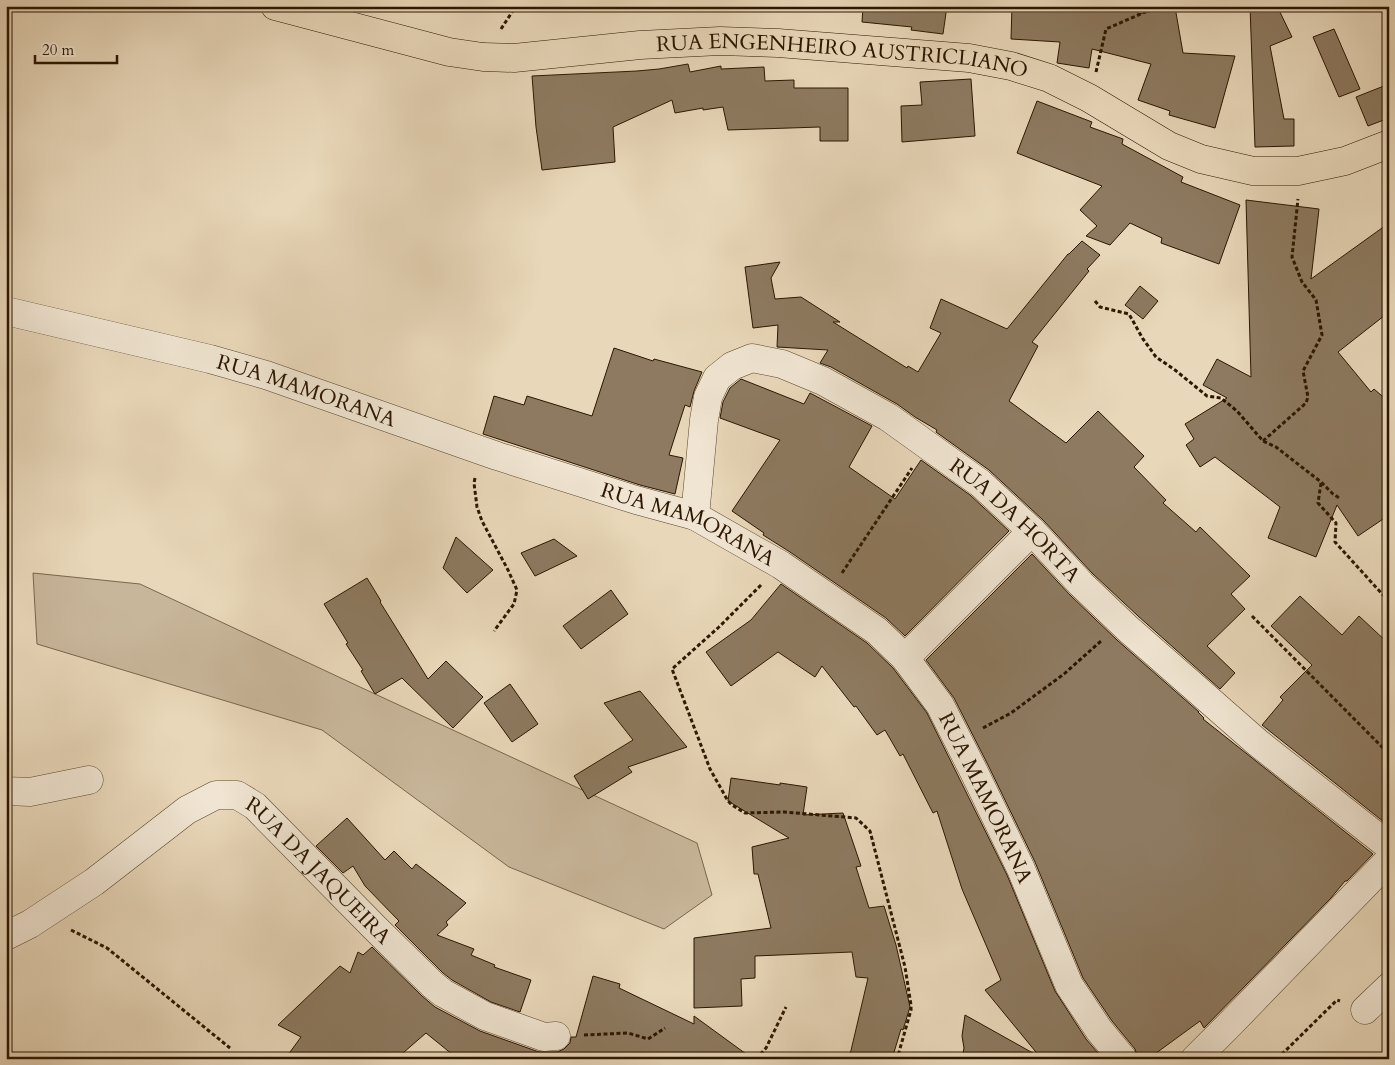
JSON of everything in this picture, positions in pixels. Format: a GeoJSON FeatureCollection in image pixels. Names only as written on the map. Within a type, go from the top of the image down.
{"type":"FeatureCollection","features":[{"type":"Feature","properties":{"kind":"main road","name":"RUA ENGENHEIRO AUSTRICLIANO"},"geometry":{"type":"LineString","coordinates":[[275,6],[449,52],[484,57],[514,58],[640,45],[720,41],[778,43],[969,58],[1010,66],[1049,78],[1089,98],[1169,146],[1201,159],[1253,171],[1298,171],[1345,161],[1389,144]]}},
{"type":"Feature","properties":{"kind":"street","name":"RUA MAMORANA"},"geometry":{"type":"LineString","coordinates":[[6,311],[210,359],[266,375],[480,450],[627,497],[695,516],[781,565],[876,631],[905,658],[940,705],[1021,869],[1069,985],[1099,1030],[1123,1059]]}},
{"type":"Feature","properties":{"kind":"street","name":"RUA DA HORTA"},"geometry":{"type":"LineString","coordinates":[[695,516],[704,420],[708,397],[717,378],[732,366],[752,358],[782,364],[823,381],[888,417],[980,483],[1032,531],[1122,623],[1258,743],[1389,846]]}},
{"type":"Feature","properties":{"kind":"street"},"geometry":{"type":"LineString","coordinates":[[905,658],[1032,531]]}},
{"type":"Feature","properties":{"kind":"street"},"geometry":{"type":"LineString","coordinates":[[6,791],[30,792],[89,780]]}},
{"type":"Feature","properties":{"kind":"street","name":"RUA DA JAQUEIRA"},"geometry":{"type":"LineString","coordinates":[[6,936],[94,882],[188,810],[216,795],[238,795],[255,806],[375,928],[443,993],[484,1016],[544,1036],[556,1036]]}},
{"type":"Feature","properties":{"kind":"street"},"geometry":{"type":"LineString","coordinates":[[1194,1059],[1389,860]]}},
{"type":"Feature","properties":{"kind":"street"},"geometry":{"type":"LineString","coordinates":[[1366,1010],[1389,987]]}},
{"type":"Feature","properties":{"kind":"path"},"geometry":{"type":"LineString","coordinates":[[1089,98],[1106,29],[1159,6]]}},
{"type":"Feature","properties":{"kind":"path"},"geometry":{"type":"LineString","coordinates":[[1263,441],[1306,402],[1308,397],[1303,372],[1322,335],[1316,300],[1302,282],[1292,257],[1299,206],[1298,171]]}},
{"type":"Feature","properties":{"kind":"path"},"geometry":{"type":"LineString","coordinates":[[1096,301],[1100,307],[1129,314],[1156,357],[1207,396],[1221,398],[1237,411],[1263,441],[1276,447],[1341,499]]}},
{"type":"Feature","properties":{"kind":"path"},"geometry":{"type":"LineString","coordinates":[[825,595],[928,445]]}},
{"type":"Feature","properties":{"kind":"path"},"geometry":{"type":"LineString","coordinates":[[480,450],[474,483],[477,507],[482,521],[517,590],[514,604],[494,631]]}},
{"type":"Feature","properties":{"kind":"path"},"geometry":{"type":"LineString","coordinates":[[1321,482],[1318,503],[1336,523],[1335,542],[1382,595],[1389,595]]}},
{"type":"Feature","properties":{"kind":"path"},"geometry":{"type":"LineString","coordinates":[[781,565],[719,627],[672,669],[710,769],[732,805],[745,813],[784,812],[856,818],[870,831],[905,967],[912,1010],[896,1059]]}},
{"type":"Feature","properties":{"kind":"path"},"geometry":{"type":"LineString","coordinates":[[1252,616],[1389,754]]}},
{"type":"Feature","properties":{"kind":"path"},"geometry":{"type":"LineString","coordinates":[[958,741],[1011,713],[1064,674],[1122,623]]}},
{"type":"Feature","properties":{"kind":"path"},"geometry":{"type":"LineString","coordinates":[[41,916],[107,948],[230,1048]]}},
{"type":"Feature","properties":{"kind":"path"},"geometry":{"type":"LineString","coordinates":[[1277,1059],[1337,1000],[1366,1010]]}},
{"type":"Feature","properties":{"kind":"path"},"geometry":{"type":"LineString","coordinates":[[756,1059],[766,1048],[786,1007]]}},
{"type":"Feature","properties":{"kind":"path"},"geometry":{"type":"LineString","coordinates":[[556,1036],[628,1033],[648,1039],[665,1028]]}},
{"type":"Feature","properties":{"kind":"shaded area"},"geometry":{"type":"Polygon","coordinates":[[[33,573],[140,584],[697,843],[712,895],[664,929],[509,867],[322,730],[37,644],[33,573]]]}},
{"type":"Feature","properties":{"kind":"building"},"geometry":{"type":"Polygon","coordinates":[[[863,6],[947,6],[943,34],[911,30],[912,27],[862,22],[863,6]]]}},
{"type":"Feature","properties":{"kind":"building"},"geometry":{"type":"Polygon","coordinates":[[[1012,6],[1138,6],[1138,14],[1175,7],[1183,53],[1235,56],[1215,128],[1169,115],[1170,111],[1138,100],[1151,64],[1092,49],[1089,68],[1057,63],[1060,42],[1011,39],[1012,6]]]}},
{"type":"Feature","properties":{"kind":"building"},"geometry":{"type":"Polygon","coordinates":[[[1250,6],[1277,6],[1292,37],[1270,46],[1284,119],[1294,119],[1294,146],[1255,147],[1250,6]]]}},
{"type":"Feature","properties":{"kind":"building"},"geometry":{"type":"Polygon","coordinates":[[[1334,29],[1360,89],[1339,97],[1313,37],[1334,29]]]}},
{"type":"Feature","properties":{"kind":"building"},"geometry":{"type":"Polygon","coordinates":[[[688,64],[690,72],[721,66],[721,69],[764,67],[765,81],[794,80],[794,88],[848,88],[848,141],[820,141],[820,127],[728,130],[723,107],[675,113],[672,100],[613,127],[615,162],[542,170],[532,76],[637,71],[688,64]]]}},
{"type":"Feature","properties":{"kind":"building"},"geometry":{"type":"Polygon","coordinates":[[[971,79],[975,136],[902,142],[901,106],[922,105],[920,82],[971,79]]]}},
{"type":"Feature","properties":{"kind":"building"},"geometry":{"type":"Polygon","coordinates":[[[1389,84],[1389,118],[1368,126],[1356,97],[1389,84]]]}},
{"type":"Feature","properties":{"kind":"building"},"geometry":{"type":"Polygon","coordinates":[[[1037,101],[1092,122],[1090,127],[1123,139],[1122,144],[1183,177],[1181,182],[1240,205],[1219,264],[1161,243],[1162,238],[1130,223],[1110,245],[1086,236],[1097,226],[1080,210],[1102,186],[1017,153],[1037,101]]]}},
{"type":"Feature","properties":{"kind":"building"},"geometry":{"type":"Polygon","coordinates":[[[1246,200],[1319,209],[1311,279],[1389,223],[1389,312],[1338,352],[1371,392],[1374,389],[1389,402],[1389,515],[1358,536],[1337,505],[1316,557],[1268,538],[1280,507],[1215,457],[1200,467],[1186,445],[1194,439],[1185,424],[1227,398],[1203,385],[1217,359],[1251,377],[1246,200]]]}},
{"type":"Feature","properties":{"kind":"building"},"geometry":{"type":"Polygon","coordinates":[[[1082,241],[1100,255],[1087,269],[1089,271],[1032,342],[1038,346],[1009,401],[1066,443],[1098,411],[1144,456],[1134,467],[1166,500],[1163,503],[1196,532],[1200,527],[1250,576],[1231,594],[1245,609],[1207,646],[1235,673],[1220,689],[1092,573],[1043,520],[989,470],[936,432],[937,430],[897,404],[831,367],[820,363],[828,350],[777,347],[778,325],[753,328],[745,267],[780,262],[771,278],[775,299],[801,297],[840,322],[833,322],[907,368],[908,366],[918,372],[941,333],[930,328],[941,299],[1007,329],[1068,254],[1082,241]]]}},
{"type":"Feature","properties":{"kind":"building"},"geometry":{"type":"Polygon","coordinates":[[[1140,286],[1158,301],[1143,319],[1125,305],[1140,286]]]}},
{"type":"Feature","properties":{"kind":"building"},"geometry":{"type":"Polygon","coordinates":[[[614,348],[653,361],[654,359],[702,372],[690,407],[685,405],[669,455],[683,458],[675,494],[640,485],[483,434],[494,396],[524,405],[527,396],[592,416],[614,348]]]}},
{"type":"Feature","properties":{"kind":"building"},"geometry":{"type":"Polygon","coordinates":[[[741,379],[804,404],[810,393],[872,426],[849,467],[895,499],[921,460],[970,495],[1009,531],[905,636],[886,618],[763,535],[764,533],[732,511],[780,440],[720,418],[723,402],[730,388],[741,379]]]}},
{"type":"Feature","properties":{"kind":"building"},"geometry":{"type":"Polygon","coordinates":[[[456,537],[493,570],[467,593],[443,568],[456,537]]]}},
{"type":"Feature","properties":{"kind":"building"},"geometry":{"type":"Polygon","coordinates":[[[554,539],[577,556],[535,576],[521,553],[554,539]]]}},
{"type":"Feature","properties":{"kind":"building"},"geometry":{"type":"Polygon","coordinates":[[[1032,554],[1070,595],[1117,640],[1199,712],[1203,719],[1373,854],[1204,1028],[1200,1021],[1148,1059],[1138,1059],[1135,1049],[1112,1021],[1083,978],[1035,862],[988,765],[954,698],[926,660],[1032,554]]]}},
{"type":"Feature","properties":{"kind":"building"},"geometry":{"type":"Polygon","coordinates":[[[367,578],[428,679],[446,661],[483,697],[453,728],[402,678],[375,694],[361,671],[363,670],[324,604],[367,578]]]}},
{"type":"Feature","properties":{"kind":"building"},"geometry":{"type":"Polygon","coordinates":[[[781,584],[867,643],[893,668],[927,713],[1007,875],[1055,991],[1086,1039],[1103,1059],[962,1059],[964,1048],[962,1036],[965,1015],[1040,1057],[985,990],[1001,980],[962,889],[937,811],[933,813],[903,754],[900,756],[885,730],[877,735],[856,706],[854,707],[822,666],[815,677],[778,652],[731,686],[706,652],[751,620],[781,584]]]}},
{"type":"Feature","properties":{"kind":"building"},"geometry":{"type":"Polygon","coordinates":[[[611,590],[628,614],[581,649],[563,626],[611,590]]]}},
{"type":"Feature","properties":{"kind":"building"},"geometry":{"type":"Polygon","coordinates":[[[1300,596],[1342,635],[1359,616],[1389,644],[1389,826],[1262,725],[1283,700],[1280,697],[1312,665],[1271,626],[1300,596]]]}},
{"type":"Feature","properties":{"kind":"building"},"geometry":{"type":"Polygon","coordinates":[[[510,684],[538,724],[512,742],[484,703],[510,684]]]}},
{"type":"Feature","properties":{"kind":"building"},"geometry":{"type":"Polygon","coordinates":[[[640,691],[687,747],[628,767],[632,772],[588,799],[574,776],[633,740],[604,703],[640,691]]]}},
{"type":"Feature","properties":{"kind":"building"},"geometry":{"type":"Polygon","coordinates":[[[731,778],[807,787],[803,815],[843,813],[861,866],[856,867],[869,908],[884,906],[896,945],[910,1007],[892,1059],[849,1059],[868,978],[856,977],[852,952],[755,956],[755,978],[741,979],[742,1006],[694,1008],[694,938],[771,928],[758,874],[754,874],[752,847],[789,838],[728,801],[731,778]]]}},
{"type":"Feature","properties":{"kind":"building"},"geometry":{"type":"Polygon","coordinates":[[[347,818],[385,860],[394,851],[412,869],[416,864],[466,903],[446,922],[448,925],[437,935],[474,949],[471,955],[495,965],[494,967],[531,980],[520,1012],[491,1002],[443,973],[395,925],[399,921],[365,886],[353,866],[343,873],[316,846],[347,818]]]}},
{"type":"Feature","properties":{"kind":"building"},"geometry":{"type":"Polygon","coordinates":[[[372,947],[435,1007],[480,1031],[539,1052],[557,1052],[564,1049],[570,1043],[571,1037],[576,1037],[593,976],[620,984],[619,988],[694,1024],[694,1016],[753,1059],[458,1059],[426,1033],[396,1059],[285,1059],[301,1037],[278,1025],[340,966],[350,973],[358,952],[363,955],[372,947]]]}}]}
